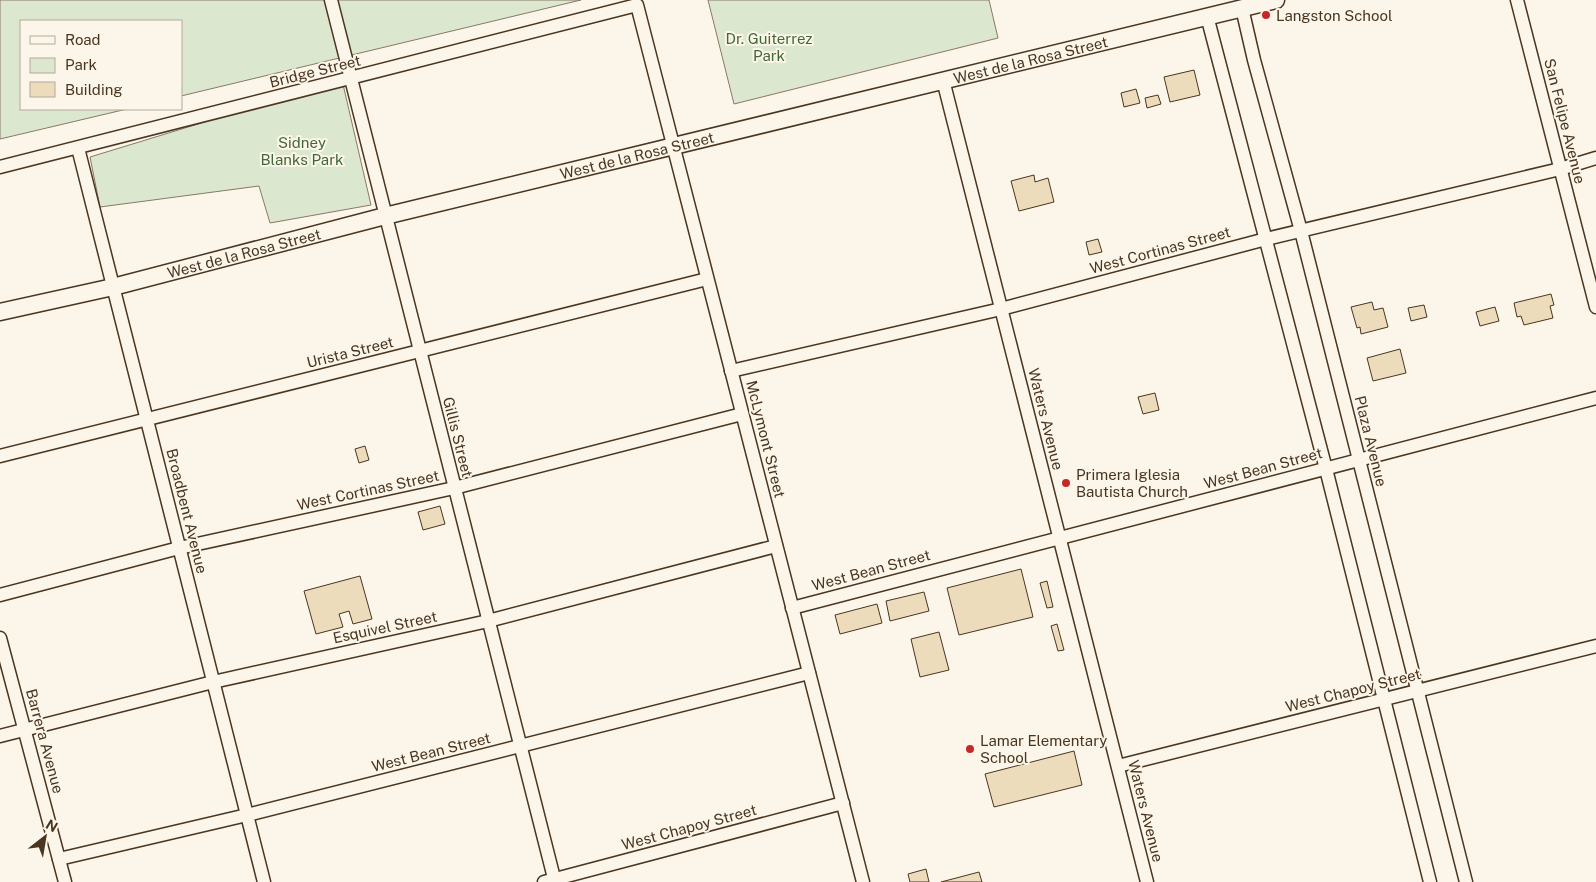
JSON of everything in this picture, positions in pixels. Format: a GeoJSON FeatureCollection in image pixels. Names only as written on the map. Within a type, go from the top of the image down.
{"type":"FeatureCollection","features":[{"type":"Feature","properties":{"kind":"street","name":"Gillis Street"},"geometry":{"type":"LineString","coordinates":[[331,0],[520,747],[551,881]]}},
{"type":"Feature","properties":{"kind":"street","name":"West de la Rosa Street"},"geometry":{"type":"LineString","coordinates":[[0,312],[113,287],[385,216],[1276,0]]}},
{"type":"Feature","properties":{"kind":"street","name":"San Felipe Avenue"},"geometry":{"type":"LineString","coordinates":[[1517,0],[1596,307]]}},
{"type":"Feature","properties":{"kind":"street","name":"Bridge Street"},"geometry":{"type":"LineString","coordinates":[[0,168],[637,5]]}},
{"type":"Feature","properties":{"kind":"street","name":"McLymont Street"},"geometry":{"type":"LineString","coordinates":[[637,5],[863,882]]}},
{"type":"Feature","properties":{"kind":"street","name":"Plaza Avenue"},"geometry":{"type":"LineString","coordinates":[[1242,8],[1254,60],[1301,231],[1360,460],[1466,882]]}},
{"type":"Feature","properties":{"kind":"street"},"geometry":{"type":"LineString","coordinates":[[1207,16],[1326,469],[1430,882]]}},
{"type":"Feature","properties":{"kind":"street","name":"Waters Avenue"},"geometry":{"type":"LineString","coordinates":[[943,80],[1147,882]]}},
{"type":"Feature","properties":{"kind":"street","name":"Broadbent Avenue"},"geometry":{"type":"LineString","coordinates":[[78,148],[264,882]]}},
{"type":"Feature","properties":{"kind":"street","name":"West Cortinas Street"},"geometry":{"type":"LineString","coordinates":[[731,371],[1001,309],[1266,239],[1560,169],[1596,158]]}},
{"type":"Feature","properties":{"kind":"street","name":"Urista Street"},"geometry":{"type":"LineString","coordinates":[[0,456],[708,279]]}},
{"type":"Feature","properties":{"kind":"street","name":"West Bean Street"},"geometry":{"type":"LineString","coordinates":[[792,608],[1596,398]]}},
{"type":"Feature","properties":{"kind":"street","name":"West Cortinas Street"},"geometry":{"type":"LineString","coordinates":[[0,595],[179,548],[454,488],[742,414]]}},
{"type":"Feature","properties":{"kind":"street","name":"Esquivel Street"},"geometry":{"type":"LineString","coordinates":[[0,736],[213,682],[488,621],[776,546]]}},
{"type":"Feature","properties":{"kind":"street","name":"Barrera Avenue"},"geometry":{"type":"LineString","coordinates":[[0,638],[65,882]]}},
{"type":"Feature","properties":{"kind":"street","name":"West Chapoy Street"},"geometry":{"type":"LineString","coordinates":[[1118,766],[1596,646]]}},
{"type":"Feature","properties":{"kind":"street","name":"West Bean Street"},"geometry":{"type":"LineString","coordinates":[[59,859],[247,815],[809,673]]}},
{"type":"Feature","properties":{"kind":"street","name":"West Chapoy Street"},"geometry":{"type":"LineString","coordinates":[[551,881],[842,804]]}},
{"type":"Feature","properties":{"kind":"green space"},"geometry":{"type":"Polygon","coordinates":[[[0,0],[581,0],[182,96],[182,20],[20,20],[20,110],[123,110],[0,139],[0,0]]]}},
{"type":"Feature","properties":{"kind":"green space","name":"Dr. Guiterrez Park"},"geometry":{"type":"Polygon","coordinates":[[[708,0],[989,0],[998,38],[734,104],[708,0]]]}},
{"type":"Feature","properties":{"kind":"green space","name":"Sidney Blanks Park"},"geometry":{"type":"Polygon","coordinates":[[[342,80],[371,205],[270,223],[259,186],[100,207],[90,157],[342,80]]]}},
{"type":"Feature","properties":{"kind":"building"},"geometry":{"type":"Polygon","coordinates":[[[1194,70],[1200,95],[1170,102],[1164,77],[1194,70]]]}},
{"type":"Feature","properties":{"kind":"building"},"geometry":{"type":"Polygon","coordinates":[[[1136,89],[1140,103],[1124,107],[1121,93],[1136,89]]]}},
{"type":"Feature","properties":{"kind":"building"},"geometry":{"type":"Polygon","coordinates":[[[1158,95],[1161,104],[1147,108],[1145,98],[1158,95]]]}},
{"type":"Feature","properties":{"kind":"building"},"geometry":{"type":"Polygon","coordinates":[[[1034,175],[1035,182],[1048,178],[1054,202],[1019,211],[1011,181],[1034,175]]]}},
{"type":"Feature","properties":{"kind":"building"},"geometry":{"type":"Polygon","coordinates":[[[1098,239],[1102,252],[1089,255],[1086,242],[1098,239]]]}},
{"type":"Feature","properties":{"kind":"building"},"geometry":{"type":"Polygon","coordinates":[[[1551,294],[1554,305],[1550,306],[1553,318],[1524,325],[1521,316],[1517,317],[1514,303],[1551,294]]]}},
{"type":"Feature","properties":{"kind":"building"},"geometry":{"type":"Polygon","coordinates":[[[1372,302],[1374,310],[1383,308],[1388,327],[1361,334],[1360,327],[1357,328],[1351,307],[1372,302]]]}},
{"type":"Feature","properties":{"kind":"building"},"geometry":{"type":"Polygon","coordinates":[[[1424,305],[1427,317],[1411,321],[1408,308],[1424,305]]]}},
{"type":"Feature","properties":{"kind":"building"},"geometry":{"type":"Polygon","coordinates":[[[1495,307],[1499,321],[1480,326],[1476,312],[1495,307]]]}},
{"type":"Feature","properties":{"kind":"building"},"geometry":{"type":"Polygon","coordinates":[[[1400,349],[1406,373],[1373,381],[1367,358],[1400,349]]]}},
{"type":"Feature","properties":{"kind":"building"},"geometry":{"type":"Polygon","coordinates":[[[1155,393],[1159,410],[1143,414],[1138,397],[1155,393]]]}},
{"type":"Feature","properties":{"kind":"building"},"geometry":{"type":"Polygon","coordinates":[[[365,446],[369,460],[359,463],[355,449],[365,446]]]}},
{"type":"Feature","properties":{"kind":"building"},"geometry":{"type":"Polygon","coordinates":[[[440,506],[445,524],[423,530],[418,512],[440,506]]]}},
{"type":"Feature","properties":{"kind":"building"},"geometry":{"type":"Polygon","coordinates":[[[1021,569],[1033,617],[959,635],[947,588],[1021,569]]]}},
{"type":"Feature","properties":{"kind":"building"},"geometry":{"type":"Polygon","coordinates":[[[360,576],[372,619],[353,624],[349,611],[339,614],[343,627],[316,634],[304,591],[360,576]]]}},
{"type":"Feature","properties":{"kind":"building"},"geometry":{"type":"Polygon","coordinates":[[[1047,581],[1053,607],[1047,608],[1040,583],[1047,581]]]}},
{"type":"Feature","properties":{"kind":"building"},"geometry":{"type":"Polygon","coordinates":[[[924,592],[929,611],[890,621],[886,601],[924,592]]]}},
{"type":"Feature","properties":{"kind":"building"},"geometry":{"type":"Polygon","coordinates":[[[877,604],[882,623],[840,634],[835,615],[877,604]]]}},
{"type":"Feature","properties":{"kind":"building"},"geometry":{"type":"Polygon","coordinates":[[[1057,624],[1064,650],[1058,651],[1051,626],[1057,624]]]}},
{"type":"Feature","properties":{"kind":"building"},"geometry":{"type":"Polygon","coordinates":[[[939,632],[949,670],[920,677],[911,639],[939,632]]]}},
{"type":"Feature","properties":{"kind":"building"},"geometry":{"type":"Polygon","coordinates":[[[1074,751],[1082,785],[994,807],[985,774],[1074,751]]]}},
{"type":"Feature","properties":{"kind":"building"},"geometry":{"type":"Polygon","coordinates":[[[926,869],[929,882],[910,882],[908,874],[926,869]]]}},
{"type":"Feature","properties":{"kind":"building"},"geometry":{"type":"Polygon","coordinates":[[[979,872],[982,882],[941,882],[979,872]]]}},
{"type":"Feature","properties":{"kind":"place","name":"Langston School"},"geometry":{"type":"Point","coordinates":[1266,15]}},
{"type":"Feature","properties":{"kind":"place","name":"Primera Iglesia Bautista Church"},"geometry":{"type":"Point","coordinates":[1066,483]}},
{"type":"Feature","properties":{"kind":"place","name":"Lamar Elementary School"},"geometry":{"type":"Point","coordinates":[970,749]}}]}
